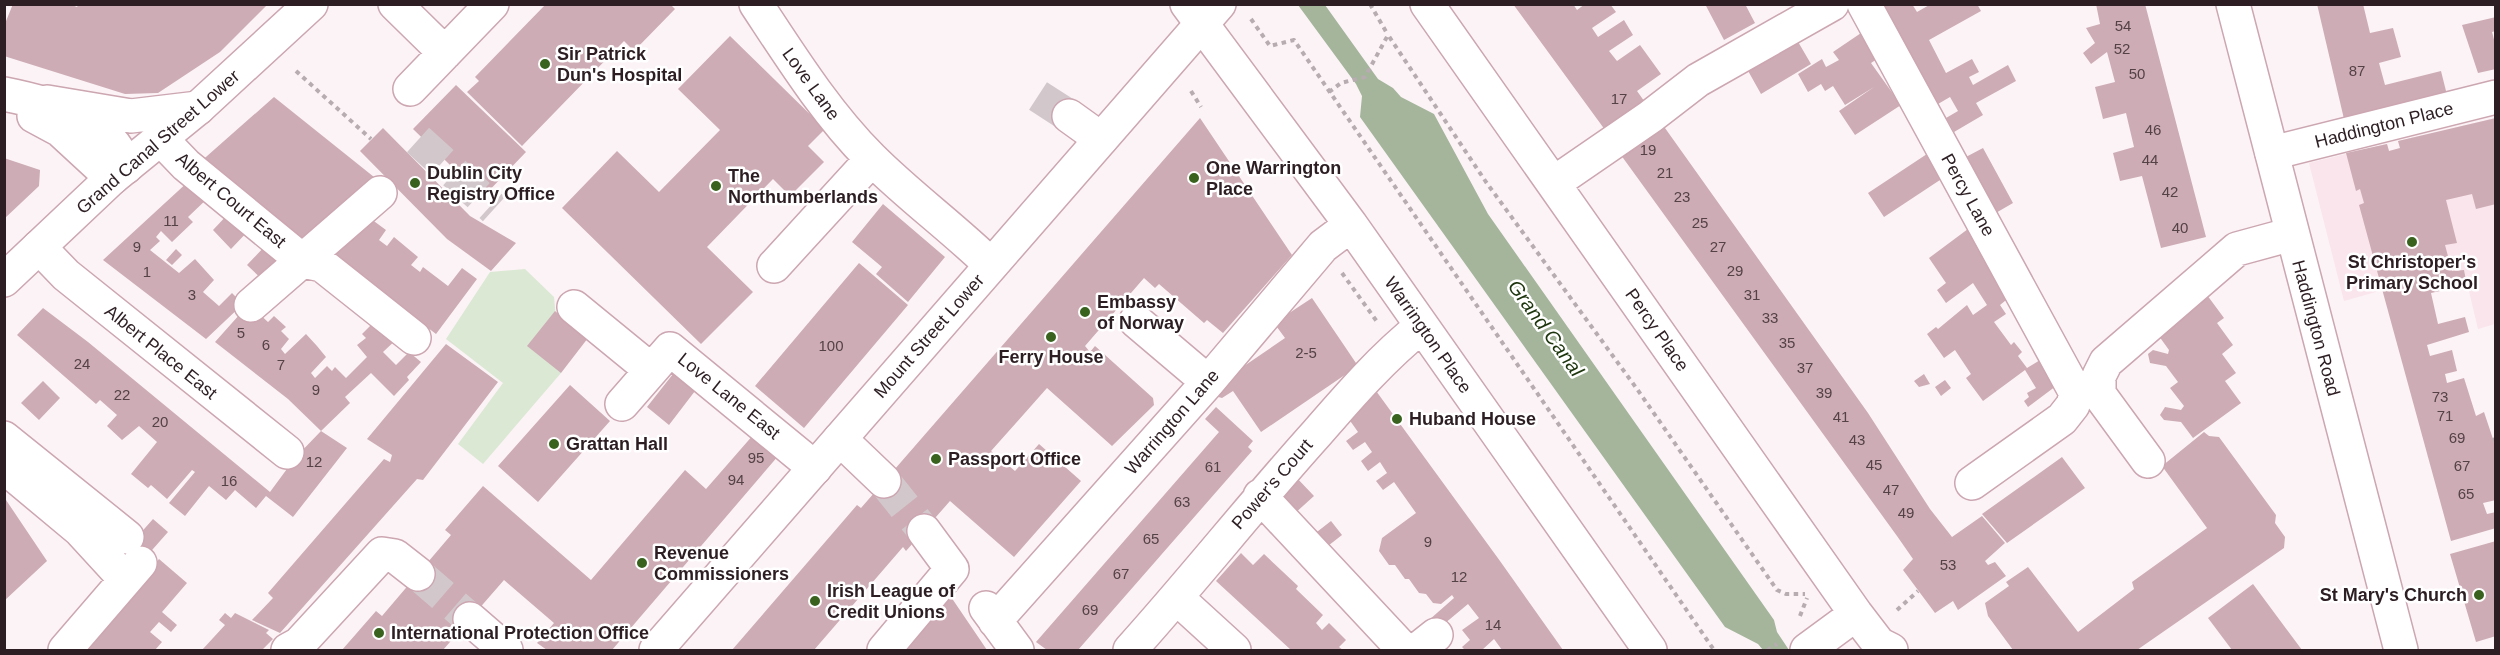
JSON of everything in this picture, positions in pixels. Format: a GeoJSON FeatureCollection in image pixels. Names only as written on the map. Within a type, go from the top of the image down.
{"type":"FeatureCollection","features":[{"type":"Feature","properties":{"kind":"street","name":"Grand Canal Street Lower"},"geometry":{"type":"LineString","coordinates":[[4,280],[119,173],[198,108],[311,4]]}},
{"type":"Feature","properties":{"kind":"street"},"geometry":{"type":"LineString","coordinates":[[395,4],[445,53]]}},
{"type":"Feature","properties":{"kind":"street"},"geometry":{"type":"LineString","coordinates":[[410,89],[492,4]]}},
{"type":"Feature","properties":{"kind":"street","name":"Love Lane"},"geometry":{"type":"LineString","coordinates":[[756,4],[796,65],[872,159],[991,265]]}},
{"type":"Feature","properties":{"kind":"street","name":"Percy Place"},"geometry":{"type":"LineString","coordinates":[[1428,4],[1856,614],[1879,644],[1891,651]]}},
{"type":"Feature","properties":{"kind":"street"},"geometry":{"type":"LineString","coordinates":[[1554,183],[1650,117],[1788,15],[1832,4]]}},
{"type":"Feature","properties":{"kind":"street","name":"Percy Lane"},"geometry":{"type":"LineString","coordinates":[[1864,4],[2074,384],[2076,393],[2073,405],[2062,419],[1972,483]]}},
{"type":"Feature","properties":{"kind":"street","name":"Haddington Road"},"geometry":{"type":"LineString","coordinates":[[2233,4],[2401,651]]}},
{"type":"Feature","properties":{"kind":"street","name":"Mount Street Lower"},"geometry":{"type":"LineString","coordinates":[[657,651],[1101,139],[1203,10]]}},
{"type":"Feature","properties":{"kind":"street","name":"Warrington Place"},"geometry":{"type":"LineString","coordinates":[[1203,10],[1650,651]]}},
{"type":"Feature","properties":{"kind":"street"},"geometry":{"type":"LineString","coordinates":[[4,94],[131,116],[198,108]]}},
{"type":"Feature","properties":{"kind":"street","name":"Haddington Place"},"geometry":{"type":"LineString","coordinates":[[2272,153],[2496,97]]}},
{"type":"Feature","properties":{"kind":"street"},"geometry":{"type":"LineString","coordinates":[[4,100],[60,130],[119,173]]}},
{"type":"Feature","properties":{"kind":"street"},"geometry":{"type":"LineString","coordinates":[[47,102],[88,122],[104,135],[121,153],[119,173]]}},
{"type":"Feature","properties":{"kind":"street"},"geometry":{"type":"LineString","coordinates":[[1069,116],[1101,139]]}},
{"type":"Feature","properties":{"kind":"street","name":"Albert Court East"},"geometry":{"type":"LineString","coordinates":[[160,138],[186,165],[303,261],[322,265],[414,338]]}},
{"type":"Feature","properties":{"kind":"street"},"geometry":{"type":"LineString","coordinates":[[774,266],[872,159]]}},
{"type":"Feature","properties":{"kind":"street","name":"Albert Court East"},"geometry":{"type":"LineString","coordinates":[[303,261],[381,193]]}},
{"type":"Feature","properties":{"kind":"street","name":"Warrington Lane"},"geometry":{"type":"LineString","coordinates":[[1017,651],[990,615],[1208,382],[1323,246],[1351,225]]}},
{"type":"Feature","properties":{"kind":"street"},"geometry":{"type":"LineString","coordinates":[[2148,461],[2099,394],[2099,376],[2106,362],[2237,249],[2292,234]]}},
{"type":"Feature","properties":{"kind":"street","name":"Albert Place East"},"geometry":{"type":"LineString","coordinates":[[39,248],[66,274],[286,452]]}},
{"type":"Feature","properties":{"kind":"street"},"geometry":{"type":"LineString","coordinates":[[251,305],[303,261]]}},
{"type":"Feature","properties":{"kind":"street"},"geometry":{"type":"LineString","coordinates":[[574,307],[651,370]]}},
{"type":"Feature","properties":{"kind":"street"},"geometry":{"type":"LineString","coordinates":[[1136,321],[1208,382]]}},
{"type":"Feature","properties":{"kind":"street","name":"Power's Court"},"geometry":{"type":"LineString","coordinates":[[1130,651],[1177,598],[1260,496],[1355,390],[1395,347],[1422,326]]}},
{"type":"Feature","properties":{"kind":"street","name":"Love Lane East"},"geometry":{"type":"LineString","coordinates":[[622,404],[670,349],[815,468]]}},
{"type":"Feature","properties":{"kind":"street"},"geometry":{"type":"LineString","coordinates":[[4,438],[131,559]]}},
{"type":"Feature","properties":{"kind":"street"},"geometry":{"type":"LineString","coordinates":[[840,439],[884,481]]}},
{"type":"Feature","properties":{"kind":"street"},"geometry":{"type":"LineString","coordinates":[[8,470],[80,530],[131,559]]}},
{"type":"Feature","properties":{"kind":"street"},"geometry":{"type":"LineString","coordinates":[[1260,496],[1404,651]]}},
{"type":"Feature","properties":{"kind":"street"},"geometry":{"type":"LineString","coordinates":[[884,651],[952,569],[924,531]]}},
{"type":"Feature","properties":{"kind":"street"},"geometry":{"type":"LineString","coordinates":[[288,651],[299,644],[382,554],[395,556],[418,574]]}},
{"type":"Feature","properties":{"kind":"street"},"geometry":{"type":"LineString","coordinates":[[65,651],[131,559]]}},
{"type":"Feature","properties":{"kind":"street"},"geometry":{"type":"LineString","coordinates":[[1177,598],[1234,651]]}},
{"type":"Feature","properties":{"kind":"street"},"geometry":{"type":"LineString","coordinates":[[1808,638],[1856,614]]}},
{"type":"Feature","properties":{"kind":"street"},"geometry":{"type":"LineString","coordinates":[[470,619],[506,651]]}},
{"type":"Feature","properties":{"kind":"path"},"geometry":{"type":"LineString","coordinates":[[1370,4],[1388,35],[1486,182],[1637,389],[1759,561],[1777,590],[1786,594],[1809,595],[1808,638]]}},
{"type":"Feature","properties":{"kind":"path"},"geometry":{"type":"LineString","coordinates":[[1251,19],[1270,46],[1294,40],[1714,651]]}},
{"type":"Feature","properties":{"kind":"path"},"geometry":{"type":"LineString","coordinates":[[1329,92],[1341,82],[1365,77],[1388,35]]}},
{"type":"Feature","properties":{"kind":"path"},"geometry":{"type":"LineString","coordinates":[[296,70],[371,139]]}},
{"type":"Feature","properties":{"kind":"path"},"geometry":{"type":"LineString","coordinates":[[1191,91],[1201,107]]}},
{"type":"Feature","properties":{"kind":"path"},"geometry":{"type":"LineString","coordinates":[[1335,264],[1379,325]]}},
{"type":"Feature","properties":{"kind":"path"},"geometry":{"type":"LineString","coordinates":[[1897,610],[1918,591]]}},
{"type":"Feature","properties":{"kind":"shaded area","name":"St Christoper's Primary School"},"geometry":{"type":"Polygon","coordinates":[[[2495,118],[2495,324],[2478,329],[2464,270],[2428,277],[2344,301],[2309,163],[2387,144],[2389,151],[2400,148],[2398,141],[2495,118]]]}},
{"type":"Feature","properties":{"kind":"shaded area"},"geometry":{"type":"Polygon","coordinates":[[[525,269],[554,297],[561,373],[483,464],[458,444],[503,383],[446,339],[490,272],[525,269]]]}},
{"type":"Feature","properties":{"kind":"water","name":"Grand Canal"},"geometry":{"type":"Polygon","coordinates":[[[1298,5],[1325,5],[1378,79],[1393,88],[1401,97],[1434,114],[1488,214],[1774,620],[1777,632],[1789,650],[1763,650],[1758,644],[1725,627],[1360,117],[1362,96],[1356,84],[1298,5]]]}},
{"type":"Feature","properties":{"kind":"building"},"geometry":{"type":"Polygon","coordinates":[[[13,4],[69,4],[77,7],[79,4],[268,4],[220,52],[158,93],[125,94],[4,56],[4,26],[13,4]]]}},
{"type":"Feature","properties":{"kind":"building","name":"Sir Patrick Dun's Hospital"},"geometry":{"type":"Polygon","coordinates":[[[546,4],[670,4],[675,9],[634,51],[624,41],[522,146],[467,92],[479,81],[475,77],[546,4]]]}},
{"type":"Feature","properties":{"kind":"building"},"geometry":{"type":"Polygon","coordinates":[[[1513,4],[1573,4],[1577,10],[1585,4],[1610,4],[1616,12],[1592,28],[1598,37],[1624,20],[1633,35],[1609,51],[1617,61],[1640,45],[1661,74],[1637,91],[1647,105],[1608,134],[1513,4]]]}},
{"type":"Feature","properties":{"kind":"building"},"geometry":{"type":"Polygon","coordinates":[[[1705,4],[1745,4],[1755,23],[1724,40],[1705,4]]]}},
{"type":"Feature","properties":{"kind":"building"},"geometry":{"type":"Polygon","coordinates":[[[1882,4],[1912,4],[1917,12],[1931,4],[1977,4],[1981,11],[1929,40],[1946,73],[1972,59],[1979,72],[1969,77],[1973,85],[2008,65],[2016,81],[1976,103],[1983,115],[1954,132],[1946,118],[1958,111],[1950,97],[1938,104],[1882,4]]]}},
{"type":"Feature","properties":{"kind":"building"},"geometry":{"type":"Polygon","coordinates":[[[2096,4],[2145,4],[2206,237],[2161,248],[2142,176],[2120,181],[2113,153],[2134,147],[2126,113],[2103,119],[2095,87],[2115,82],[2107,52],[2091,64],[2083,53],[2095,43],[2086,28],[2100,24],[2096,4]]]}},
{"type":"Feature","properties":{"kind":"building"},"geometry":{"type":"Polygon","coordinates":[[[2317,4],[2363,4],[2370,33],[2393,28],[2401,57],[2379,63],[2385,85],[2441,71],[2447,95],[2344,119],[2317,4]]]}},
{"type":"Feature","properties":{"kind":"building"},"geometry":{"type":"Polygon","coordinates":[[[2496,17],[2496,31],[2492,32],[2496,47],[2496,69],[2478,73],[2462,25],[2496,17]]]}},
{"type":"Feature","properties":{"kind":"building"},"geometry":{"type":"Polygon","coordinates":[[[1864,31],[1880,57],[1871,63],[1901,105],[1855,135],[1839,111],[1874,87],[1845,105],[1833,86],[1825,91],[1821,84],[1808,92],[1798,74],[1822,59],[1826,67],[1839,60],[1833,52],[1864,31]]]}},
{"type":"Feature","properties":{"kind":"building","name":"The Northumberlands"},"geometry":{"type":"Polygon","coordinates":[[[730,36],[825,129],[808,146],[824,162],[790,196],[773,179],[707,247],[753,292],[701,344],[562,208],[617,151],[659,192],[720,130],[678,89],[730,36]]]}},
{"type":"Feature","properties":{"kind":"building"},"geometry":{"type":"Polygon","coordinates":[[[1797,40],[1811,64],[1761,94],[1747,69],[1797,40]]]}},
{"type":"Feature","properties":{"kind":"building"},"geometry":{"type":"Polygon","coordinates":[[[456,85],[526,152],[483,197],[413,129],[456,85]]]}},
{"type":"Feature","properties":{"kind":"building"},"geometry":{"type":"Polygon","coordinates":[[[274,97],[379,181],[303,251],[198,164],[274,97]]]}},
{"type":"Feature","properties":{"kind":"building"},"geometry":{"type":"Polygon","coordinates":[[[1200,118],[1292,255],[1223,333],[1207,320],[1204,323],[1159,284],[1155,288],[1144,278],[1085,346],[1090,352],[1095,346],[1153,398],[1154,405],[1112,446],[1047,388],[991,451],[1015,471],[1039,444],[1081,481],[1014,557],[950,501],[906,551],[903,547],[814,650],[732,650],[857,505],[861,508],[1200,118]]]}},
{"type":"Feature","properties":{"kind":"building"},"geometry":{"type":"Polygon","coordinates":[[[2496,118],[2496,204],[2476,209],[2472,194],[2446,200],[2457,243],[2445,245],[2452,271],[2464,270],[2467,285],[2431,293],[2438,324],[2465,317],[2469,332],[2427,345],[2430,356],[2452,350],[2457,371],[2445,374],[2447,383],[2464,378],[2476,416],[2484,412],[2496,448],[2496,500],[2483,503],[2487,514],[2496,512],[2496,528],[2451,541],[2359,205],[2364,203],[2360,189],[2356,191],[2346,153],[2387,144],[2389,151],[2400,148],[2398,141],[2496,118]]]}},
{"type":"Feature","properties":{"kind":"building"},"geometry":{"type":"Polygon","coordinates":[[[1660,121],[1868,413],[1930,509],[1952,537],[1982,516],[2005,543],[1985,561],[1988,565],[1995,562],[2006,576],[1958,610],[1953,601],[1935,613],[1903,570],[1913,559],[1618,151],[1660,121]]]}},
{"type":"Feature","properties":{"kind":"building","name":"Dublin City Registry Office"},"geometry":{"type":"Polygon","coordinates":[[[383,128],[470,216],[516,243],[491,271],[447,239],[360,151],[383,128]]]}},
{"type":"Feature","properties":{"kind":"building"},"geometry":{"type":"Polygon","coordinates":[[[1983,148],[2013,203],[1994,214],[1964,158],[1983,148]]]}},
{"type":"Feature","properties":{"kind":"building"},"geometry":{"type":"Polygon","coordinates":[[[1930,152],[1946,176],[1884,217],[1868,193],[1930,152]]]}},
{"type":"Feature","properties":{"kind":"building"},"geometry":{"type":"Polygon","coordinates":[[[4,158],[40,170],[39,186],[4,219],[4,158]]]}},
{"type":"Feature","properties":{"kind":"building"},"geometry":{"type":"Polygon","coordinates":[[[190,180],[209,197],[188,217],[193,222],[172,242],[161,231],[156,237],[160,241],[150,250],[179,273],[195,259],[214,280],[203,292],[219,306],[232,293],[243,304],[206,339],[103,260],[190,180]]]}},
{"type":"Feature","properties":{"kind":"building"},"geometry":{"type":"Polygon","coordinates":[[[883,204],[945,257],[908,302],[876,274],[882,267],[852,242],[883,204]]]}},
{"type":"Feature","properties":{"kind":"building"},"geometry":{"type":"Polygon","coordinates":[[[230,212],[251,228],[231,249],[213,230],[230,212]]]}},
{"type":"Feature","properties":{"kind":"building"},"geometry":{"type":"Polygon","coordinates":[[[367,216],[386,230],[379,240],[387,246],[394,237],[418,257],[411,265],[420,272],[423,267],[448,286],[462,268],[477,279],[436,334],[330,253],[367,216]]]}},
{"type":"Feature","properties":{"kind":"building"},"geometry":{"type":"Polygon","coordinates":[[[1972,226],[2011,296],[2000,305],[2006,314],[1994,322],[2011,345],[2014,342],[2022,352],[2018,356],[2027,368],[2045,357],[2060,383],[2028,407],[2024,401],[2029,397],[2027,393],[2036,388],[2025,370],[1983,401],[1966,378],[1971,374],[1955,350],[1944,358],[1927,334],[1936,327],[1938,329],[1967,305],[1973,315],[1987,305],[1973,283],[1946,303],[1937,290],[1946,283],[1929,258],[1972,226]]]}},
{"type":"Feature","properties":{"kind":"building"},"geometry":{"type":"Polygon","coordinates":[[[267,244],[288,263],[266,283],[247,265],[267,244]]]}},
{"type":"Feature","properties":{"kind":"building"},"geometry":{"type":"Polygon","coordinates":[[[176,249],[182,255],[172,265],[166,260],[176,249]]]}},
{"type":"Feature","properties":{"kind":"building"},"geometry":{"type":"Polygon","coordinates":[[[859,263],[908,305],[804,428],[755,386],[859,263]]]}},
{"type":"Feature","properties":{"kind":"building"},"geometry":{"type":"Polygon","coordinates":[[[2207,295],[2224,318],[2217,323],[2233,345],[2222,354],[2236,373],[2225,381],[2241,403],[2193,438],[2181,422],[2164,420],[2160,415],[2165,407],[2181,410],[2184,406],[2170,388],[2178,382],[2166,366],[2150,363],[2148,354],[2153,350],[2168,354],[2169,350],[2156,332],[2207,295]]]}},
{"type":"Feature","properties":{"kind":"building"},"geometry":{"type":"Polygon","coordinates":[[[1312,298],[1358,366],[1261,432],[1233,391],[1222,398],[1215,396],[1225,379],[1285,338],[1274,323],[1312,298]]]}},
{"type":"Feature","properties":{"kind":"building"},"geometry":{"type":"Polygon","coordinates":[[[43,308],[88,342],[270,492],[295,458],[321,431],[347,448],[293,517],[266,496],[256,508],[235,490],[226,500],[209,486],[185,516],[169,503],[195,472],[192,470],[167,499],[151,485],[148,488],[131,474],[157,442],[139,426],[122,440],[107,426],[117,415],[100,400],[96,404],[17,335],[43,308]]]}},
{"type":"Feature","properties":{"kind":"building"},"geometry":{"type":"Polygon","coordinates":[[[555,311],[588,338],[561,373],[527,346],[555,311]]]}},
{"type":"Feature","properties":{"kind":"building"},"geometry":{"type":"Polygon","coordinates":[[[257,312],[268,322],[274,316],[286,327],[281,331],[289,339],[281,349],[285,354],[306,334],[317,346],[326,357],[311,373],[315,378],[327,366],[332,371],[335,367],[346,378],[367,357],[357,345],[366,338],[362,334],[377,319],[399,337],[383,352],[396,365],[409,352],[421,362],[394,396],[371,373],[345,397],[350,403],[321,431],[288,399],[215,342],[240,314],[249,322],[257,312]]]}},
{"type":"Feature","properties":{"kind":"building"},"geometry":{"type":"Polygon","coordinates":[[[446,344],[498,382],[423,480],[417,479],[280,633],[252,620],[273,598],[268,593],[384,459],[390,462],[392,455],[367,439],[446,344]]]}},
{"type":"Feature","properties":{"kind":"building"},"geometry":{"type":"Polygon","coordinates":[[[673,374],[695,391],[669,425],[647,407],[673,374]]]}},
{"type":"Feature","properties":{"kind":"building"},"geometry":{"type":"Polygon","coordinates":[[[1924,374],[1930,384],[1919,387],[1914,381],[1924,374]]]}},
{"type":"Feature","properties":{"kind":"building"},"geometry":{"type":"Polygon","coordinates":[[[1945,380],[1951,388],[1941,396],[1935,387],[1945,380]]]}},
{"type":"Feature","properties":{"kind":"building"},"geometry":{"type":"Polygon","coordinates":[[[43,381],[60,398],[39,420],[21,403],[43,381]]]}},
{"type":"Feature","properties":{"kind":"building"},"geometry":{"type":"Polygon","coordinates":[[[1371,384],[1563,650],[1502,650],[1494,639],[1482,650],[1465,650],[1462,647],[1470,640],[1462,630],[1479,618],[1468,604],[1438,629],[1429,620],[1454,598],[1452,595],[1441,604],[1433,603],[1426,594],[1419,593],[1409,579],[1405,579],[1395,565],[1389,565],[1379,551],[1382,538],[1416,513],[1394,482],[1383,490],[1376,481],[1387,473],[1380,462],[1368,471],[1361,461],[1372,452],[1365,442],[1353,450],[1346,441],[1358,432],[1346,415],[1371,384]]]}},
{"type":"Feature","properties":{"kind":"building","name":"Grattan Hall"},"geometry":{"type":"Polygon","coordinates":[[[570,385],[610,421],[538,502],[498,466],[570,385]]]}},
{"type":"Feature","properties":{"kind":"building"},"geometry":{"type":"Polygon","coordinates":[[[1216,407],[1253,441],[1248,447],[1252,451],[1078,650],[1047,650],[1036,642],[1219,432],[1205,419],[1216,407]]]}},
{"type":"Feature","properties":{"kind":"building"},"geometry":{"type":"Polygon","coordinates":[[[2204,432],[2209,436],[2219,437],[2276,515],[2275,523],[2285,537],[2284,548],[2137,650],[2013,650],[1988,616],[1985,603],[2009,586],[2006,582],[2028,567],[2078,632],[2134,589],[2132,582],[2207,528],[2162,466],[2204,432]]]}},
{"type":"Feature","properties":{"kind":"building"},"geometry":{"type":"Polygon","coordinates":[[[754,434],[779,455],[612,650],[547,650],[537,643],[554,623],[504,580],[443,650],[342,650],[376,611],[382,616],[451,535],[445,530],[483,486],[591,580],[685,470],[706,489],[754,434]]]}},
{"type":"Feature","properties":{"kind":"building"},"geometry":{"type":"Polygon","coordinates":[[[2062,457],[2085,488],[2007,543],[1982,514],[2062,457]]]}},
{"type":"Feature","properties":{"kind":"building"},"geometry":{"type":"Polygon","coordinates":[[[1295,476],[1314,496],[1293,515],[1277,498],[1295,476]]]}},
{"type":"Feature","properties":{"kind":"building"},"geometry":{"type":"Polygon","coordinates":[[[4,497],[47,561],[4,601],[4,497]]]}},
{"type":"Feature","properties":{"kind":"building"},"geometry":{"type":"Polygon","coordinates":[[[153,519],[168,532],[145,558],[130,545],[153,519]]]}},
{"type":"Feature","properties":{"kind":"building"},"geometry":{"type":"Polygon","coordinates":[[[1331,521],[1342,535],[1324,549],[1313,535],[1331,521]]]}},
{"type":"Feature","properties":{"kind":"building","name":"St Mary's Church"},"geometry":{"type":"Polygon","coordinates":[[[2496,541],[2496,636],[2476,642],[2450,554],[2496,541]]]}},
{"type":"Feature","properties":{"kind":"building"},"geometry":{"type":"Polygon","coordinates":[[[1241,553],[1253,565],[1264,554],[1298,586],[1296,589],[1323,615],[1316,623],[1322,630],[1329,623],[1346,640],[1339,647],[1343,650],[1291,650],[1216,581],[1241,553]]]}},
{"type":"Feature","properties":{"kind":"building"},"geometry":{"type":"Polygon","coordinates":[[[159,559],[187,583],[162,612],[177,625],[171,632],[159,622],[150,632],[162,642],[155,650],[82,650],[159,559]]]}},
{"type":"Feature","properties":{"kind":"building"},"geometry":{"type":"Polygon","coordinates":[[[2253,584],[2302,650],[2232,650],[2208,618],[2253,584]]]}},
{"type":"Feature","properties":{"kind":"building"},"geometry":{"type":"Polygon","coordinates":[[[949,594],[987,650],[900,650],[949,594]]]}},
{"type":"Feature","properties":{"kind":"building"},"geometry":{"type":"Polygon","coordinates":[[[225,613],[231,618],[235,613],[269,630],[266,633],[273,639],[262,650],[202,650],[225,625],[219,620],[225,613]]]}},
{"type":"Feature","properties":{"kind":"tunnel"},"geometry":{"type":"LineString","coordinates":[[1038,96],[1069,116]]}},
{"type":"Feature","properties":{"kind":"tunnel"},"geometry":{"type":"LineString","coordinates":[[418,140],[494,209]]}},
{"type":"Feature","properties":{"kind":"tunnel"},"geometry":{"type":"LineString","coordinates":[[884,481],[924,531]]}},
{"type":"Feature","properties":{"kind":"tunnel"},"geometry":{"type":"LineString","coordinates":[[418,574],[470,619]]}},
{"type":"Feature","properties":{"kind":"place","name":"Sir Patrick Dun's Hospital"},"geometry":{"type":"Point","coordinates":[545,64]}},
{"type":"Feature","properties":{"kind":"place","name":"One Warrington Place"},"geometry":{"type":"Point","coordinates":[1194,178]}},
{"type":"Feature","properties":{"kind":"place","name":"Dublin City Registry Office"},"geometry":{"type":"Point","coordinates":[415,183]}},
{"type":"Feature","properties":{"kind":"place","name":"The Northumberlands"},"geometry":{"type":"Point","coordinates":[716,186]}},
{"type":"Feature","properties":{"kind":"place","name":"St Christoper's Primary School"},"geometry":{"type":"Point","coordinates":[2412,242]}},
{"type":"Feature","properties":{"kind":"place","name":"Embassy of Norway"},"geometry":{"type":"Point","coordinates":[1085,312]}},
{"type":"Feature","properties":{"kind":"place","name":"Ferry House"},"geometry":{"type":"Point","coordinates":[1051,337]}},
{"type":"Feature","properties":{"kind":"place","name":"Huband House"},"geometry":{"type":"Point","coordinates":[1397,419]}},
{"type":"Feature","properties":{"kind":"place","name":"Grattan Hall"},"geometry":{"type":"Point","coordinates":[554,444]}},
{"type":"Feature","properties":{"kind":"place","name":"Passport Office"},"geometry":{"type":"Point","coordinates":[936,459]}},
{"type":"Feature","properties":{"kind":"place","name":"Revenue Commissioners"},"geometry":{"type":"Point","coordinates":[642,563]}},
{"type":"Feature","properties":{"kind":"place","name":"St Mary's Church"},"geometry":{"type":"Point","coordinates":[2479,595]}},
{"type":"Feature","properties":{"kind":"place","name":"Irish League of Credit Unions"},"geometry":{"type":"Point","coordinates":[815,601]}},
{"type":"Feature","properties":{"kind":"place","name":"International Protection Office"},"geometry":{"type":"Point","coordinates":[379,633]}}]}
